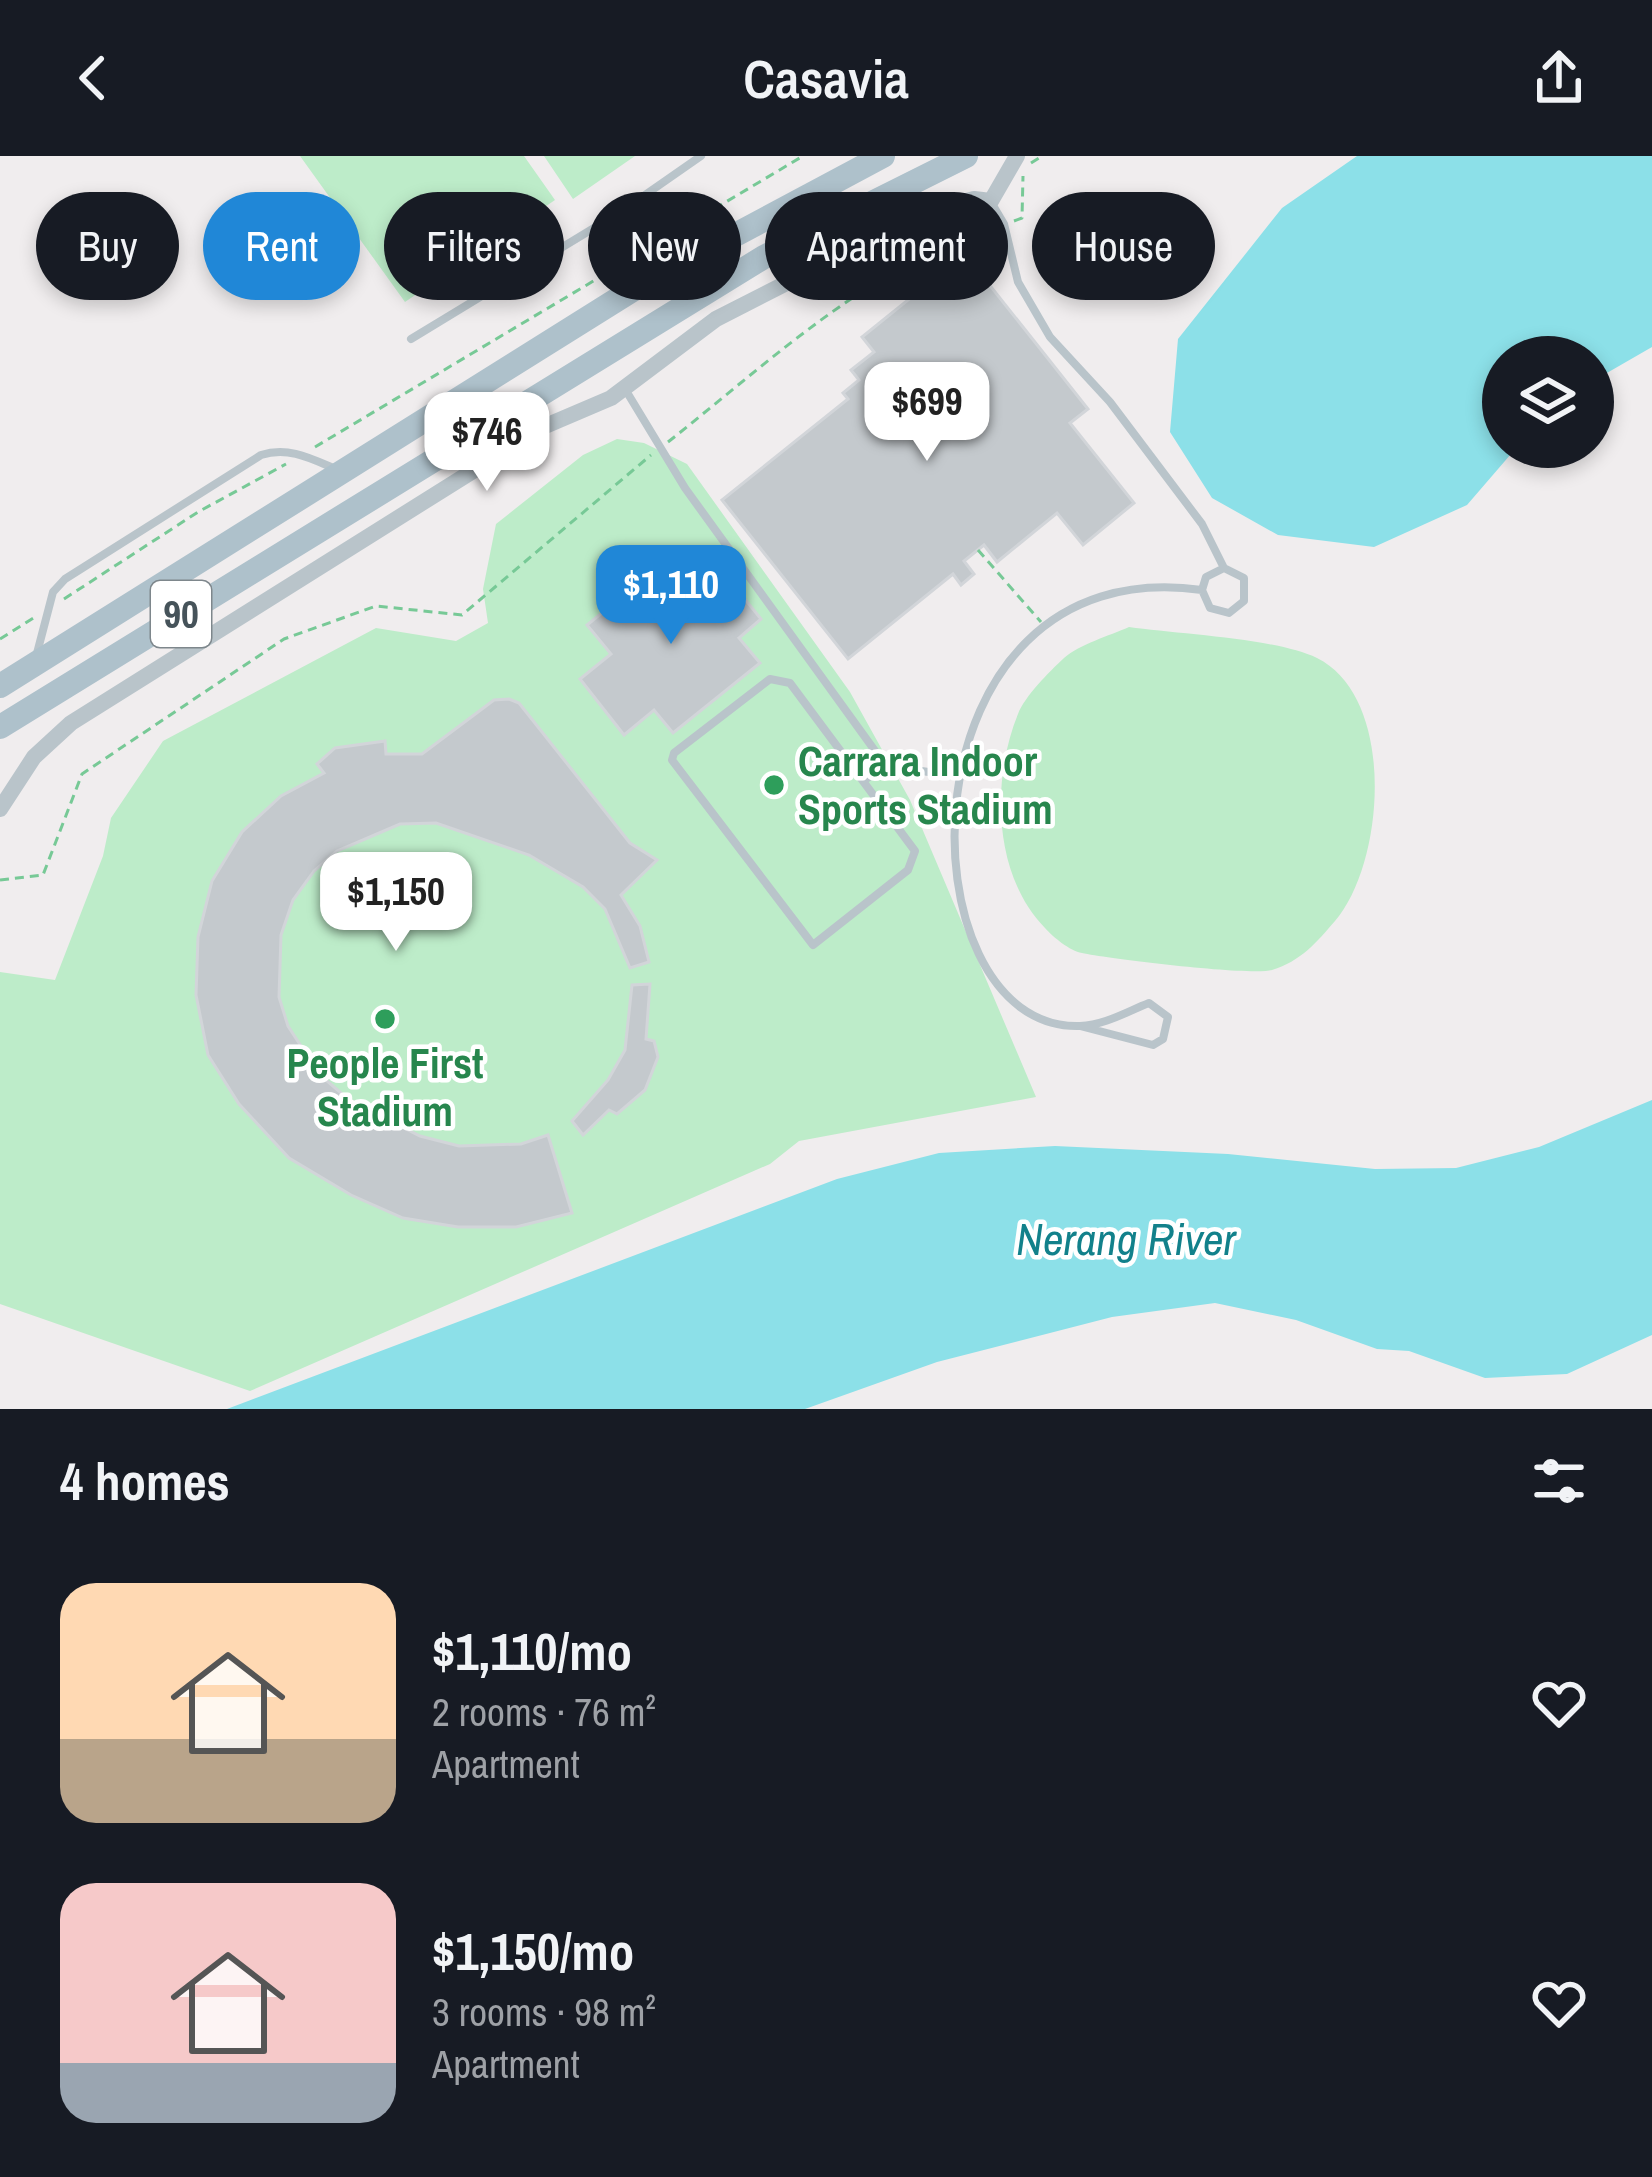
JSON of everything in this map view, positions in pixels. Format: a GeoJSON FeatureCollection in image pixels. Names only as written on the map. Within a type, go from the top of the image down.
{"type":"FeatureCollection","features":[{"type":"Feature","properties":{"kind":"main road","name":"90"},"geometry":{"type":"LineString","coordinates":[[0,686],[634,289],[883,156]]}},
{"type":"Feature","properties":{"kind":"main road","name":"90"},"geometry":{"type":"LineString","coordinates":[[0,727],[764,256],[966,156]]}},
{"type":"Feature","properties":{"kind":"street"},"geometry":{"type":"LineString","coordinates":[[996,192],[1017,156]]}},
{"type":"Feature","properties":{"kind":"street"},"geometry":{"type":"LineString","coordinates":[[0,809],[34,757],[70,723],[518,442],[624,388],[716,319],[765,294]]}},
{"type":"Feature","properties":{"kind":"lane"},"geometry":{"type":"LineString","coordinates":[[412,339],[622,211],[701,156]]}},
{"type":"Feature","properties":{"kind":"lane"},"geometry":{"type":"LineString","coordinates":[[1008,241],[1018,282],[1050,337],[1110,402],[1202,524],[1224,568],[1244,578],[1247,593],[1241,606],[1216,611],[1202,590]]}},
{"type":"Feature","properties":{"kind":"lane"},"geometry":{"type":"LineString","coordinates":[[624,388],[685,488],[886,766]]}},
{"type":"Feature","properties":{"kind":"lane"},"geometry":{"type":"LineString","coordinates":[[34,664],[46,610],[65,578],[261,454],[277,450],[302,454],[342,472]]}},
{"type":"Feature","properties":{"kind":"lane"},"geometry":{"type":"LineString","coordinates":[[1202,590],[1207,577],[1224,568]]}},
{"type":"Feature","properties":{"kind":"lane"},"geometry":{"type":"LineString","coordinates":[[1080,1026],[1149,1004],[1168,1017],[1163,1039],[1153,1045],[1036,1017],[1015,1004],[985,963],[960,894],[957,776],[963,746],[984,696],[1015,652],[1045,627],[1081,604],[1126,589],[1202,590]]}},
{"type":"Feature","properties":{"kind":"lane"},"geometry":{"type":"LineString","coordinates":[[770,679],[784,679],[863,782],[911,844],[916,858],[813,945],[674,768],[674,753],[770,679]]}},
{"type":"Feature","properties":{"kind":"lane"},"geometry":{"type":"LineString","coordinates":[[863,782],[886,766],[957,776]]}},
{"type":"Feature","properties":{"kind":"path"},"geometry":{"type":"LineString","coordinates":[[0,639],[198,512],[803,156]]}},
{"type":"Feature","properties":{"kind":"path"},"geometry":{"type":"LineString","coordinates":[[1008,223],[1022,218],[1023,172],[1042,156]]}},
{"type":"Feature","properties":{"kind":"path"},"geometry":{"type":"LineString","coordinates":[[0,880],[43,875],[82,774],[284,639],[376,606],[462,615],[662,446],[849,300]]}},
{"type":"Feature","properties":{"kind":"path"},"geometry":{"type":"LineString","coordinates":[[978,550],[1045,627]]}},
{"type":"Feature","properties":{"kind":"green space"},"geometry":{"type":"Polygon","coordinates":[[[300,156],[524,156],[549,192],[384,192],[384,273],[360,239],[360,192],[326,192],[300,156]]]}},
{"type":"Feature","properties":{"kind":"green space"},"geometry":{"type":"Polygon","coordinates":[[[544,156],[635,156],[573,199],[544,156]]]}},
{"type":"Feature","properties":{"kind":"green space","name":"People First Stadium"},"geometry":{"type":"Polygon","coordinates":[[[617,439],[644,443],[687,464],[850,692],[910,800],[1036,1097],[799,1141],[770,1164],[250,1391],[0,1304],[0,972],[55,980],[103,856],[111,818],[163,741],[376,628],[456,641],[488,623],[483,589],[496,524],[583,455],[617,439]]]}},
{"type":"Feature","properties":{"kind":"green space"},"geometry":{"type":"Polygon","coordinates":[[[1129,627],[1299,651],[1343,678],[1361,708],[1375,783],[1365,861],[1335,921],[1291,962],[1272,970],[1210,969],[1077,952],[1045,928],[1015,881],[1006,854],[1001,797],[1018,714],[1064,658],[1129,627]]]}},
{"type":"Feature","properties":{"kind":"water"},"geometry":{"type":"Polygon","coordinates":[[[1357,156],[1652,156],[1652,347],[1614,369],[1614,336],[1482,336],[1482,468],[1499,468],[1467,505],[1374,547],[1278,535],[1212,498],[1170,432],[1178,339],[1209,300],[1215,300],[1215,292],[1282,208],[1357,156]]]}},
{"type":"Feature","properties":{"kind":"water","name":"Nerang River"},"geometry":{"type":"Polygon","coordinates":[[[1652,1100],[1652,1335],[1567,1374],[1485,1378],[1409,1351],[1377,1349],[1296,1320],[1215,1303],[1112,1317],[937,1362],[805,1409],[227,1409],[837,1179],[939,1153],[1055,1146],[1228,1154],[1375,1169],[1456,1168],[1539,1147],[1652,1100]]]}},
{"type":"Feature","properties":{"kind":"building"},"geometry":{"type":"Polygon","coordinates":[[[908,300],[1002,300],[1088,409],[1070,423],[1134,503],[1083,545],[1057,513],[997,562],[984,545],[964,561],[974,574],[961,585],[953,574],[848,659],[722,500],[848,399],[843,393],[859,380],[851,370],[874,352],[862,337],[908,300]]]}},
{"type":"Feature","properties":{"kind":"building"},"geometry":{"type":"Polygon","coordinates":[[[672,556],[695,586],[719,567],[761,619],[739,638],[760,663],[673,733],[654,710],[624,735],[580,679],[611,654],[587,625],[672,556]]]}},
{"type":"Feature","properties":{"kind":"building"},"geometry":{"type":"Polygon","coordinates":[[[494,700],[519,703],[630,843],[657,860],[621,895],[640,926],[649,962],[630,968],[605,909],[583,887],[529,855],[436,823],[400,824],[337,851],[314,871],[293,900],[281,935],[279,997],[288,1026],[320,1075],[348,1099],[420,1136],[459,1146],[521,1144],[548,1135],[572,1213],[516,1227],[458,1227],[403,1218],[351,1195],[289,1158],[239,1104],[208,1055],[196,995],[198,937],[212,881],[242,832],[281,796],[324,773],[317,764],[335,748],[385,741],[386,754],[422,754],[494,700]]]}},
{"type":"Feature","properties":{"kind":"building"},"geometry":{"type":"Polygon","coordinates":[[[650,984],[646,1039],[654,1041],[658,1057],[645,1090],[617,1114],[609,1110],[583,1135],[572,1121],[608,1080],[625,1050],[632,985],[650,984]]]}},
{"type":"Feature","properties":{"kind":"place","name":"Carrara Indoor Sports Stadium"},"geometry":{"type":"Point","coordinates":[774,785]}},
{"type":"Feature","properties":{"kind":"place","name":"People First Stadium"},"geometry":{"type":"Point","coordinates":[385,1019]}}]}
